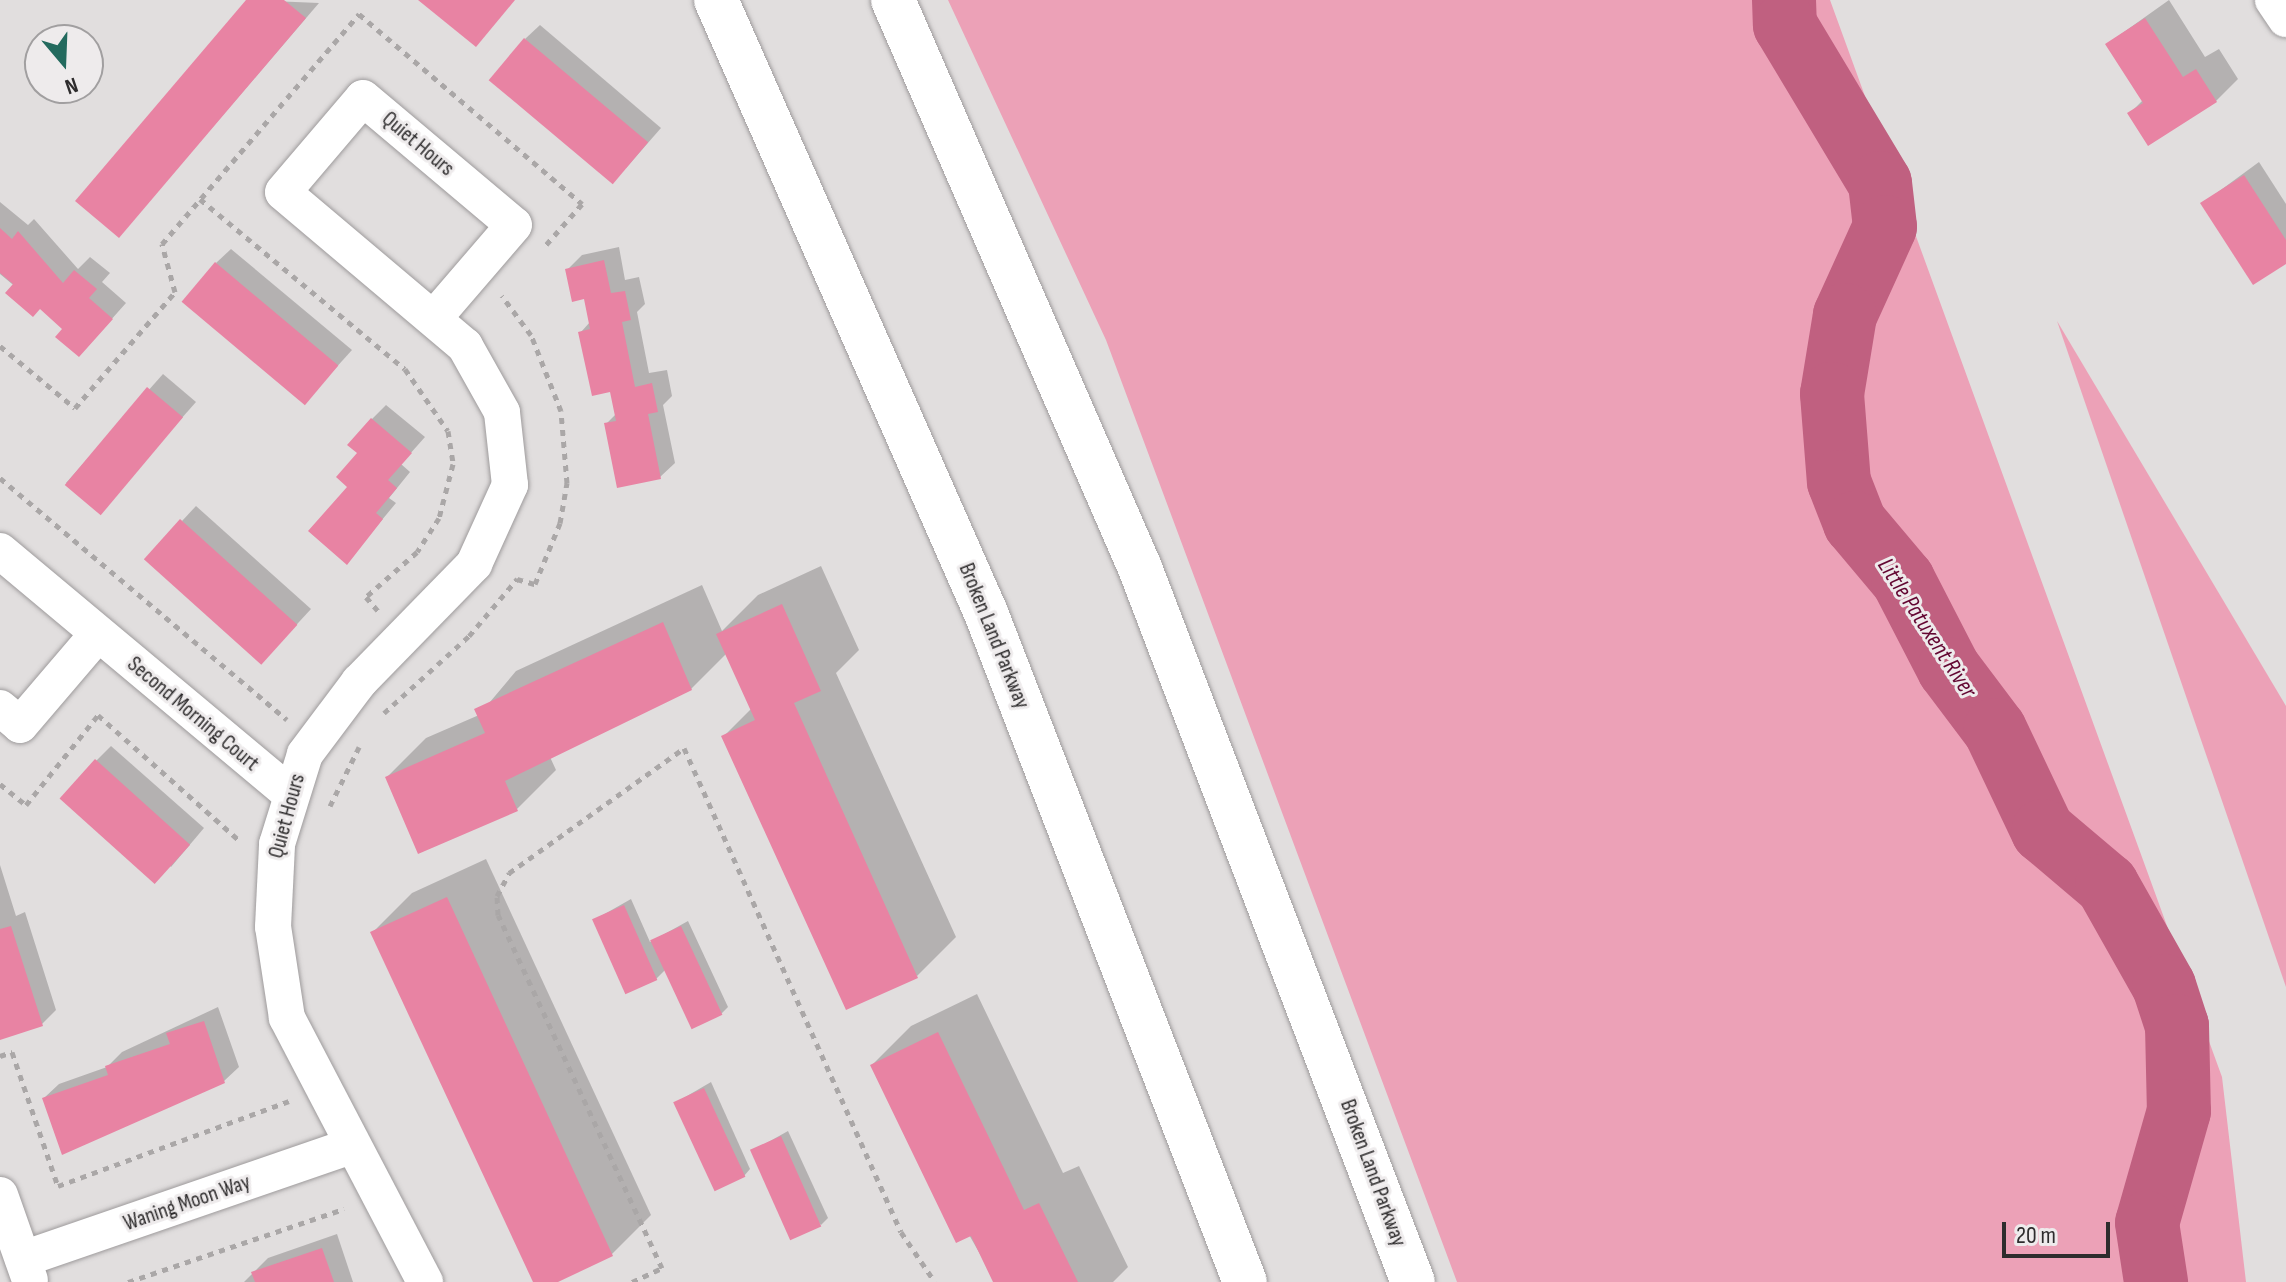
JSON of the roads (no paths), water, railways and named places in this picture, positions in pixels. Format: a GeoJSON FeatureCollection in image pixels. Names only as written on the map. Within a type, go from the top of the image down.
{"type":"FeatureCollection","features":[{"type":"Feature","properties":{"kind":"main road","name":"Broken Land Parkway"},"geometry":{"type":"LineString","coordinates":[[716,0],[986,613],[1245,1282]]}},
{"type":"Feature","properties":{"kind":"main road","name":"Broken Land Parkway"},"geometry":{"type":"LineString","coordinates":[[893,0],[1140,568],[1413,1282]]}},
{"type":"Feature","properties":{"kind":"street"},"geometry":{"type":"LineString","coordinates":[[2273,0],[2286,19]]}},
{"type":"Feature","properties":{"kind":"street","name":"Quiet Hours"},"geometry":{"type":"LineString","coordinates":[[425,1282],[351,1146],[287,1018],[278,975],[272,884],[278,784],[328,719],[474,564],[510,485],[510,445],[486,377],[434,318],[283,192],[363,98],[514,225],[434,318]]}},
{"type":"Feature","properties":{"kind":"street","name":"Second Morning Court"},"geometry":{"type":"LineString","coordinates":[[0,551],[278,784]]}},
{"type":"Feature","properties":{"kind":"street"},"geometry":{"type":"LineString","coordinates":[[0,708],[20,725],[97,635]]}},
{"type":"Feature","properties":{"kind":"street","name":"Waning Moon Way"},"geometry":{"type":"LineString","coordinates":[[0,1195],[26,1271],[351,1146]]}},
{"type":"Feature","properties":{"kind":"waterway","name":"Little Patuxent River"},"geometry":{"type":"LineString","coordinates":[[1784,0],[1785,25],[1880,183],[1885,227],[1845,315],[1832,394],[1839,482],[1855,523],[1903,580],[1949,669],[1995,730],[2043,831],[2107,885],[2164,986],[2177,1026],[2179,1111],[2147,1223],[2156,1282]]}}]}
